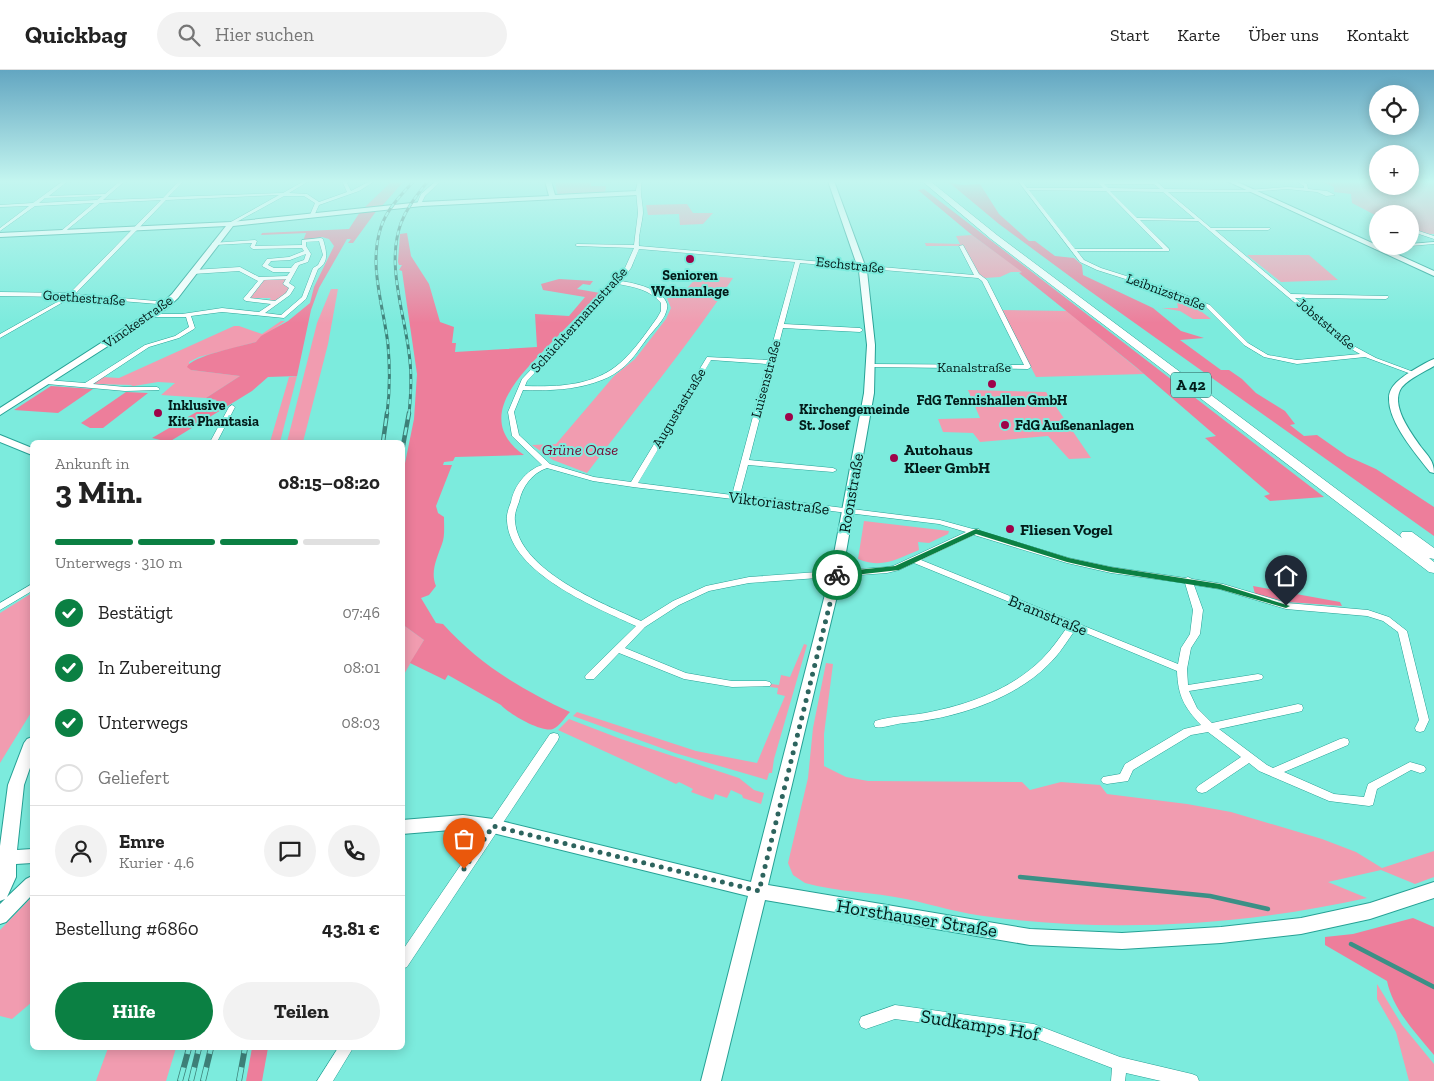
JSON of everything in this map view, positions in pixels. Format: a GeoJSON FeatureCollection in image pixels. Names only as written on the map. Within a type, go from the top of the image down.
{"type":"FeatureCollection","features":[{"type":"Feature","properties":{"kind":"highway","name":"A 42"},"geometry":{"type":"LineString","coordinates":[[983,228],[1434,569]]}},
{"type":"Feature","properties":{"kind":"highway","name":"A 42"},"geometry":{"type":"LineString","coordinates":[[994,228],[1094,305],[1434,556]]}},
{"type":"Feature","properties":{"kind":"street"},"geometry":{"type":"LineString","coordinates":[[63,232],[67,228]]}},
{"type":"Feature","properties":{"kind":"street"},"geometry":{"type":"LineString","coordinates":[[0,235],[133,228]]}},
{"type":"Feature","properties":{"kind":"street"},"geometry":{"type":"LineString","coordinates":[[0,336],[72,295],[136,228]]}},
{"type":"Feature","properties":{"kind":"street","name":"Vinckestraße"},"geometry":{"type":"LineString","coordinates":[[0,412],[168,304],[227,228]]}},
{"type":"Feature","properties":{"kind":"street"},"geometry":{"type":"LineString","coordinates":[[637,228],[637,247]]}},
{"type":"Feature","properties":{"kind":"street","name":"Roonstraße"},"geometry":{"type":"LineString","coordinates":[[712,1081],[836,575],[872,366],[863,266],[849,228]]}},
{"type":"Feature","properties":{"kind":"street","name":"Leibnizstraße"},"geometry":{"type":"LineString","coordinates":[[1057,228],[1082,261],[1208,306],[1246,344],[1272,358],[1297,362],[1365,355]]}},
{"type":"Feature","properties":{"kind":"street"},"geometry":{"type":"LineString","coordinates":[[1074,250],[1167,250],[1146,228]]}},
{"type":"Feature","properties":{"kind":"street"},"geometry":{"type":"LineString","coordinates":[[1333,228],[1369,245]]}},
{"type":"Feature","properties":{"kind":"street"},"geometry":{"type":"LineString","coordinates":[[1211,229],[1268,229]]}},
{"type":"Feature","properties":{"kind":"street","name":"Jobststraße"},"geometry":{"type":"LineString","coordinates":[[1211,229],[1348,344],[1365,355],[1416,374]]}},
{"type":"Feature","properties":{"kind":"street"},"geometry":{"type":"LineString","coordinates":[[1419,232],[1434,238]]}},
{"type":"Feature","properties":{"kind":"street"},"geometry":{"type":"LineString","coordinates":[[152,315],[188,315],[222,310],[282,317],[304,298],[316,268],[320,266],[325,255],[321,239],[304,241],[309,254],[306,261],[297,264],[289,277],[286,284],[292,287],[287,296],[260,314]]}},
{"type":"Feature","properties":{"kind":"street"},"geometry":{"type":"LineString","coordinates":[[214,244],[255,241],[252,247],[256,249],[306,249]]}},
{"type":"Feature","properties":{"kind":"street"},"geometry":{"type":"LineString","coordinates":[[1419,244],[1434,243]]}},
{"type":"Feature","properties":{"kind":"street","name":"Eschstraße"},"geometry":{"type":"LineString","coordinates":[[577,245],[637,247],[798,260],[980,278]]}},
{"type":"Feature","properties":{"kind":"street","name":"Kanalstraße"},"geometry":{"type":"LineString","coordinates":[[872,366],[1028,368],[984,280],[980,278],[962,246]]}},
{"type":"Feature","properties":{"kind":"street","name":"Schüchtermannstraße"},"geometry":{"type":"LineString","coordinates":[[582,476],[547,466],[526,446],[515,431],[511,412],[524,380],[617,282],[628,268],[637,247]]}},
{"type":"Feature","properties":{"kind":"street"},"geometry":{"type":"LineString","coordinates":[[293,270],[273,270],[265,266],[269,260],[287,258],[306,249]]}},
{"type":"Feature","properties":{"kind":"street"},"geometry":{"type":"LineString","coordinates":[[1392,255],[1433,273]]}},
{"type":"Feature","properties":{"kind":"street","name":"Luisenstraße"},"geometry":{"type":"LineString","coordinates":[[735,498],[798,260]]}},
{"type":"Feature","properties":{"kind":"street"},"geometry":{"type":"LineString","coordinates":[[194,272],[240,269],[258,279],[289,277]]}},
{"type":"Feature","properties":{"kind":"street"},"geometry":{"type":"LineString","coordinates":[[263,278],[246,299],[276,302]]}},
{"type":"Feature","properties":{"kind":"street"},"geometry":{"type":"LineString","coordinates":[[521,388],[573,385],[602,377],[620,367],[663,314],[665,308],[664,303],[655,293],[617,282]]}},
{"type":"Feature","properties":{"kind":"street","name":"Goethestraße"},"geometry":{"type":"LineString","coordinates":[[0,294],[72,295],[168,304]]}},
{"type":"Feature","properties":{"kind":"street","name":"Jobststraße"},"geometry":{"type":"LineString","coordinates":[[1292,296],[1386,298]]}},
{"type":"Feature","properties":{"kind":"street"},"geometry":{"type":"LineString","coordinates":[[87,385],[147,346],[177,337],[192,328],[188,315]]}},
{"type":"Feature","properties":{"kind":"street"},"geometry":{"type":"LineString","coordinates":[[780,326],[860,330]]}},
{"type":"Feature","properties":{"kind":"street","name":"Augustastraße"},"geometry":{"type":"LineString","coordinates":[[633,485],[709,358],[770,362]]}},
{"type":"Feature","properties":{"kind":"street"},"geometry":{"type":"LineString","coordinates":[[1434,362],[1399,386],[1394,392],[1396,414],[1434,470]]}},
{"type":"Feature","properties":{"kind":"street"},"geometry":{"type":"LineString","coordinates":[[47,382],[157,389]]}},
{"type":"Feature","properties":{"kind":"street"},"geometry":{"type":"LineString","coordinates":[[214,440],[232,406]]}},
{"type":"Feature","properties":{"kind":"street"},"geometry":{"type":"LineString","coordinates":[[0,438],[30,451]]}},
{"type":"Feature","properties":{"kind":"street"},"geometry":{"type":"LineString","coordinates":[[744,462],[833,470]]}},
{"type":"Feature","properties":{"kind":"street"},"geometry":{"type":"LineString","coordinates":[[547,466],[540,467],[528,477],[514,500],[512,529],[521,550],[535,566],[556,581],[642,626]]}},
{"type":"Feature","properties":{"kind":"street","name":"Viktoriastraße"},"geometry":{"type":"LineString","coordinates":[[582,476],[633,485],[940,522],[976,531],[1067,560],[1111,570],[1220,586],[1286,606],[1368,613],[1395,624],[1402,631],[1424,720],[1420,728]]}},
{"type":"Feature","properties":{"kind":"street"},"geometry":{"type":"LineString","coordinates":[[590,677],[642,626],[684,599],[720,585],[749,580],[887,570],[915,560],[976,531]]}},
{"type":"Feature","properties":{"kind":"street","name":"Bramstraße"},"geometry":{"type":"LineString","coordinates":[[915,560],[1182,669]]}},
{"type":"Feature","properties":{"kind":"street"},"geometry":{"type":"LineString","coordinates":[[1188,580],[1198,610],[1195,634],[1186,648],[1182,669],[1183,689],[1193,710],[1209,727],[1248,758],[1273,772],[1333,798],[1370,802],[1372,787],[1410,766],[1420,768]]}},
{"type":"Feature","properties":{"kind":"street"},"geometry":{"type":"LineString","coordinates":[[0,607],[30,588]]}},
{"type":"Feature","properties":{"kind":"street"},"geometry":{"type":"LineString","coordinates":[[879,724],[889,720],[933,715],[1006,691],[1041,667],[1074,626]]}},
{"type":"Feature","properties":{"kind":"street"},"geometry":{"type":"LineString","coordinates":[[618,650],[684,676],[732,684],[766,684]]}},
{"type":"Feature","properties":{"kind":"street"},"geometry":{"type":"LineString","coordinates":[[1183,689],[1258,677]]}},
{"type":"Feature","properties":{"kind":"street"},"geometry":{"type":"LineString","coordinates":[[1107,780],[1124,778],[1129,767],[1188,732],[1298,708]]}},
{"type":"Feature","properties":{"kind":"street"},"geometry":{"type":"LineString","coordinates":[[405,958],[554,737]]}},
{"type":"Feature","properties":{"kind":"street"},"geometry":{"type":"LineString","coordinates":[[1273,772],[1344,742]]}},
{"type":"Feature","properties":{"kind":"street"},"geometry":{"type":"LineString","coordinates":[[0,893],[7,877],[3,862],[16,785],[30,748]]}},
{"type":"Feature","properties":{"kind":"street"},"geometry":{"type":"LineString","coordinates":[[1202,789],[1248,758]]}},
{"type":"Feature","properties":{"kind":"street","name":"Horsthauser Straße"},"geometry":{"type":"LineString","coordinates":[[405,827],[463,822],[493,826],[759,891],[1030,937],[1122,941],[1221,935],[1301,926],[1370,911],[1434,890]]}},
{"type":"Feature","properties":{"kind":"street"},"geometry":{"type":"LineString","coordinates":[[3,862],[30,856]]}},
{"type":"Feature","properties":{"kind":"street"},"geometry":{"type":"LineString","coordinates":[[0,916],[30,886]]}},
{"type":"Feature","properties":{"kind":"street","name":"Sudkamps Hof"},"geometry":{"type":"LineString","coordinates":[[866,1022],[895,1012],[1034,1031],[1120,1064],[1192,1081]]}},
{"type":"Feature","properties":{"kind":"street"},"geometry":{"type":"LineString","coordinates":[[324,1081],[345,1050]]}},
{"type":"Feature","properties":{"kind":"street"},"geometry":{"type":"LineString","coordinates":[[1118,1081],[1120,1064]]}},
{"type":"Feature","properties":{"kind":"green space"},"geometry":{"type":"Polygon","coordinates":[[[1419,228],[1434,228],[1434,234],[1424,234],[1419,231],[1419,228]]]}},
{"type":"Feature","properties":{"kind":"green space"},"geometry":{"type":"Polygon","coordinates":[[[972,235],[1023,272],[1011,272],[1000,277],[985,278],[980,275],[962,246],[926,246],[925,243],[960,244],[956,236],[972,235]]]}},
{"type":"Feature","properties":{"kind":"green space"},"geometry":{"type":"Polygon","coordinates":[[[1247,255],[1309,255],[1338,280],[1281,282],[1247,255]]]}},
{"type":"Feature","properties":{"kind":"green space","name":"Grüne Oase"},"geometry":{"type":"Polygon","coordinates":[[[699,275],[733,278],[680,352],[587,473],[553,460],[532,445],[556,444],[614,376],[635,359],[666,319],[671,308],[667,298],[680,296],[699,275]]]}},
{"type":"Feature","properties":{"kind":"green space"},"geometry":{"type":"Polygon","coordinates":[[[285,279],[290,287],[284,296],[272,301],[268,301],[271,298],[250,298],[264,280],[285,279]]]}},
{"type":"Feature","properties":{"kind":"green space"},"geometry":{"type":"Polygon","coordinates":[[[331,289],[338,289],[328,344],[304,440],[288,440],[317,323],[331,289]]]}},
{"type":"Feature","properties":{"kind":"green space"},"geometry":{"type":"Polygon","coordinates":[[[1177,302],[1198,309],[1211,319],[1193,319],[1180,311],[1162,308],[1178,308],[1177,302]]]}},
{"type":"Feature","properties":{"kind":"green space"},"geometry":{"type":"Polygon","coordinates":[[[1002,310],[1067,311],[1144,374],[1036,377],[1002,310]]]}},
{"type":"Feature","properties":{"kind":"green space"},"geometry":{"type":"Polygon","coordinates":[[[281,321],[285,321],[256,342],[199,357],[189,362],[191,370],[240,376],[206,398],[161,395],[175,383],[158,382],[128,387],[133,385],[93,384],[102,377],[119,378],[234,326],[262,334],[281,321]]]}},
{"type":"Feature","properties":{"kind":"green space"},"geometry":{"type":"Polygon","coordinates":[[[297,376],[281,440],[271,440],[289,377],[297,376]]]}},
{"type":"Feature","properties":{"kind":"green space","name":"FdG Außenanlagen"},"geometry":{"type":"Polygon","coordinates":[[[968,390],[1046,392],[1091,458],[1069,459],[1048,436],[980,442],[973,433],[943,432],[938,419],[980,418],[968,390]]]}},
{"type":"Feature","properties":{"kind":"green space"},"geometry":{"type":"Polygon","coordinates":[[[864,521],[949,531],[948,534],[929,543],[918,542],[919,550],[889,562],[875,563],[858,559],[864,521]]]}},
{"type":"Feature","properties":{"kind":"green space"},"geometry":{"type":"Polygon","coordinates":[[[30,594],[30,714],[0,763],[0,613],[30,594]]]}},
{"type":"Feature","properties":{"kind":"green space"},"geometry":{"type":"Polygon","coordinates":[[[405,626],[424,640],[405,673],[405,626]]]}},
{"type":"Feature","properties":{"kind":"green space"},"geometry":{"type":"Polygon","coordinates":[[[804,644],[807,645],[774,759],[772,773],[769,773],[767,780],[675,753],[573,716],[577,712],[696,751],[757,763],[785,696],[777,694],[778,688],[770,687],[771,684],[779,685],[781,675],[790,677],[804,644]]]}},
{"type":"Feature","properties":{"kind":"green space"},"geometry":{"type":"Polygon","coordinates":[[[826,663],[833,664],[824,734],[824,766],[846,777],[868,781],[1022,782],[1030,790],[1061,782],[1100,785],[1107,794],[1187,804],[1231,812],[1322,839],[1356,852],[1382,868],[1434,851],[1434,877],[1415,884],[1381,870],[1328,882],[1367,898],[1274,915],[1180,924],[1132,925],[1085,925],[980,916],[917,901],[805,883],[793,875],[788,863],[808,778],[813,728],[826,663]]]}},
{"type":"Feature","properties":{"kind":"green space"},"geometry":{"type":"Polygon","coordinates":[[[569,719],[621,739],[739,778],[754,790],[764,793],[761,804],[743,798],[742,795],[731,790],[727,798],[715,794],[713,800],[691,792],[693,789],[679,782],[676,784],[558,730],[569,719]]]}},
{"type":"Feature","properties":{"kind":"green space"},"geometry":{"type":"Polygon","coordinates":[[[30,899],[30,1004],[12,1019],[0,1016],[0,930],[30,899]]]}},
{"type":"Feature","properties":{"kind":"green space"},"geometry":{"type":"Polygon","coordinates":[[[1377,984],[1402,1025],[1434,1064],[1434,1081],[1409,1081],[1396,1032],[1377,999],[1377,984]]]}},
{"type":"Feature","properties":{"kind":"green space"},"geometry":{"type":"Polygon","coordinates":[[[107,1050],[175,1050],[166,1081],[96,1081],[107,1050]]]}},
{"type":"Feature","properties":{"kind":"shaded area"},"geometry":{"type":"Polygon","coordinates":[[[364,228],[353,243],[348,243],[351,239],[347,239],[319,288],[311,310],[297,376],[268,377],[252,391],[172,440],[152,438],[217,400],[206,398],[240,376],[191,370],[187,367],[191,363],[207,355],[256,342],[261,336],[288,321],[310,303],[314,287],[334,246],[329,239],[322,237],[303,241],[306,233],[261,235],[262,233],[364,228]]]}},
{"type":"Feature","properties":{"kind":"shaded area"},"geometry":{"type":"Polygon","coordinates":[[[964,228],[975,228],[1324,497],[1270,501],[1264,496],[1270,494],[1205,438],[1216,436],[1136,367],[1019,273],[1022,272],[964,228]]]}},
{"type":"Feature","properties":{"kind":"shaded area"},"geometry":{"type":"Polygon","coordinates":[[[1005,228],[1015,228],[1029,241],[1035,241],[1055,256],[1074,258],[1082,265],[1083,275],[1153,308],[1181,331],[1204,338],[1180,340],[1221,370],[1229,370],[1242,379],[1256,393],[1285,411],[1295,424],[1290,425],[1304,436],[1317,435],[1347,456],[1376,469],[1434,507],[1434,536],[1005,228]]]}},
{"type":"Feature","properties":{"kind":"shaded area"},"geometry":{"type":"Polygon","coordinates":[[[407,233],[411,256],[429,284],[440,322],[454,327],[452,343],[456,343],[455,352],[537,347],[535,314],[569,316],[585,297],[543,290],[541,284],[559,279],[593,281],[590,285],[583,284],[577,289],[600,293],[526,370],[506,398],[502,412],[502,427],[509,441],[524,455],[455,457],[453,461],[444,462],[443,465],[452,465],[436,506],[438,513],[444,517],[444,534],[434,570],[436,586],[429,595],[421,598],[436,623],[443,624],[486,664],[535,695],[570,712],[553,729],[534,726],[448,675],[445,680],[410,663],[424,640],[405,626],[405,463],[414,419],[417,374],[402,271],[399,270],[402,265],[399,265],[398,262],[400,234],[407,233]]]}},
{"type":"Feature","properties":{"kind":"shaded area"},"geometry":{"type":"Polygon","coordinates":[[[51,386],[93,389],[58,413],[14,410],[51,386]]]}},
{"type":"Feature","properties":{"kind":"shaded area"},"geometry":{"type":"Polygon","coordinates":[[[126,392],[148,393],[103,428],[90,428],[81,423],[126,392]]]}},
{"type":"Feature","properties":{"kind":"shaded area"},"geometry":{"type":"Polygon","coordinates":[[[1253,586],[1340,602],[1342,606],[1288,602],[1255,594],[1253,586]]]}},
{"type":"Feature","properties":{"kind":"shaded area"},"geometry":{"type":"Polygon","coordinates":[[[1413,918],[1434,927],[1434,1055],[1413,1030],[1394,1002],[1387,981],[1325,945],[1325,937],[1353,934],[1413,918]]]}},
{"type":"Feature","properties":{"kind":"shaded area"},"geometry":{"type":"Polygon","coordinates":[[[252,1050],[268,1050],[262,1081],[246,1081],[252,1050]]]}},
{"type":"Feature","properties":{"kind":"waterway"},"geometry":{"type":"LineString","coordinates":[[1020,877],[1210,896],[1268,909]]}},
{"type":"Feature","properties":{"kind":"waterway"},"geometry":{"type":"LineString","coordinates":[[1351,944],[1434,987]]}},
{"type":"Feature","properties":{"kind":"railway"},"geometry":{"type":"LineString","coordinates":[[381,228],[377,242],[376,271],[389,354],[387,414]]}},
{"type":"Feature","properties":{"kind":"railway"},"geometry":{"type":"LineString","coordinates":[[400,228],[395,255],[398,288],[410,361],[409,414]]}},
{"type":"Feature","properties":{"kind":"railway"},"geometry":{"type":"LineString","coordinates":[[383,440],[387,413]]}},
{"type":"Feature","properties":{"kind":"railway"},"geometry":{"type":"LineString","coordinates":[[404,440],[409,413]]}},
{"type":"Feature","properties":{"kind":"railway"},"geometry":{"type":"LineString","coordinates":[[180,1081],[188,1050]]}},
{"type":"Feature","properties":{"kind":"railway"},"geometry":{"type":"LineString","coordinates":[[191,1081],[199,1050]]}},
{"type":"Feature","properties":{"kind":"railway"},"geometry":{"type":"LineString","coordinates":[[203,1081],[211,1050]]}},
{"type":"Feature","properties":{"kind":"railway"},"geometry":{"type":"LineString","coordinates":[[239,1081],[245,1050]]}},
{"type":"Feature","properties":{"kind":"way so far"},"geometry":{"type":"LineString","coordinates":[[464,869],[493,826],[759,891],[837,575]]}},
{"type":"Feature","properties":{"kind":"place","name":"Senioren Wohnanlage"},"geometry":{"type":"Point","coordinates":[690,259]}},
{"type":"Feature","properties":{"kind":"place","name":"FdG Tennishallen GmbH"},"geometry":{"type":"Point","coordinates":[992,384]}},
{"type":"Feature","properties":{"kind":"place","name":"Inklusive Kita Phantasia"},"geometry":{"type":"Point","coordinates":[158,413]}},
{"type":"Feature","properties":{"kind":"place","name":"Kirchengemeinde St. Josef"},"geometry":{"type":"Point","coordinates":[789,417]}},
{"type":"Feature","properties":{"kind":"place","name":"FdG Außenanlagen"},"geometry":{"type":"Point","coordinates":[1005,425]}},
{"type":"Feature","properties":{"kind":"place","name":"Autohaus Kleer GmbH"},"geometry":{"type":"Point","coordinates":[894,458]}},
{"type":"Feature","properties":{"kind":"place","name":"Fliesen Vogel"},"geometry":{"type":"Point","coordinates":[1010,529]}},
{"type":"Feature","properties":{"kind":"route"},"geometry":{"type":"LineString","coordinates":[[837,575],[896,568],[976,531],[1067,560],[1111,570],[1220,586],[1257,599],[1286,606]]}}]}
